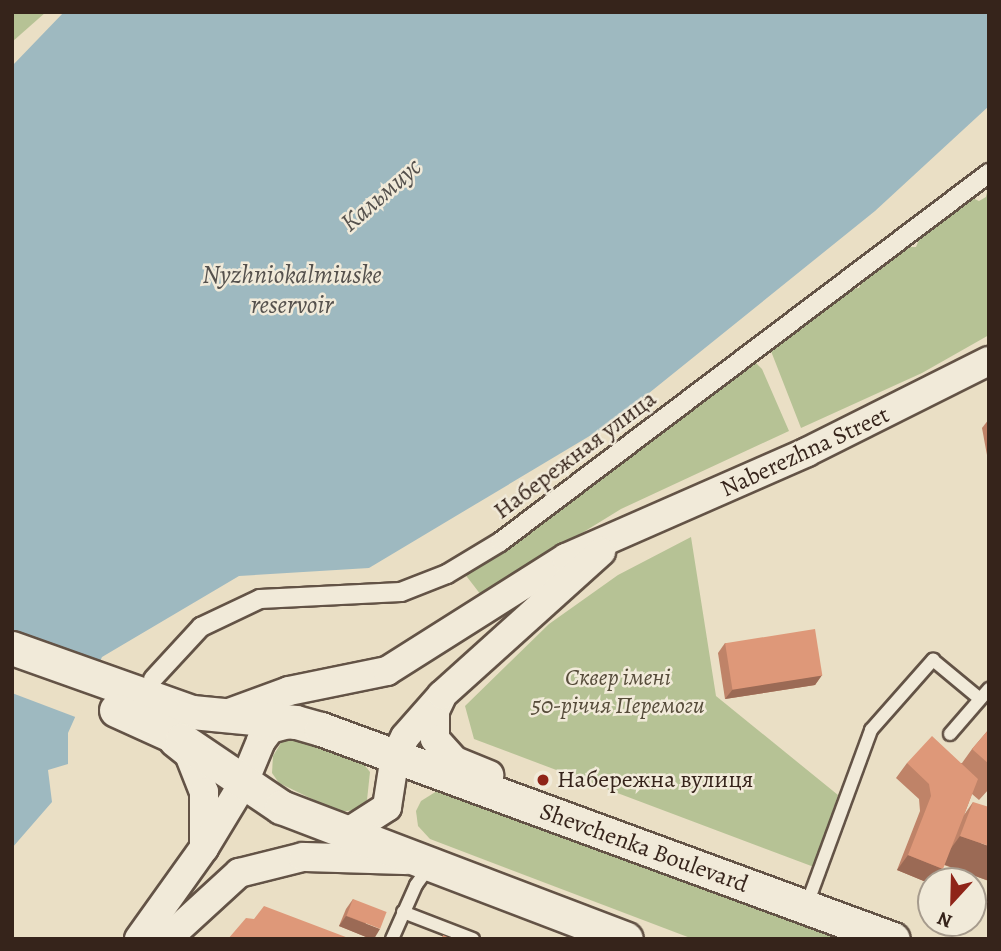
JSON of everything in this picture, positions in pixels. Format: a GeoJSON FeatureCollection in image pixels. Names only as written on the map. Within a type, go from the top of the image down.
{"type":"FeatureCollection","features":[{"type":"Feature","properties":{"kind":"main road","name":"Shevchenka Boulevard"},"geometry":{"type":"LineString","coordinates":[[12,648],[154,702],[244,782],[281,807],[423,864],[626,939]]}},
{"type":"Feature","properties":{"kind":"main road","name":"Shevchenka Boulevard"},"geometry":{"type":"LineString","coordinates":[[12,671],[222,716],[296,722],[893,939]]}},
{"type":"Feature","properties":{"kind":"street","name":"Набережная улица"},"geometry":{"type":"LineString","coordinates":[[154,702],[201,627],[260,599],[401,592],[447,574],[500,542],[989,173]]}},
{"type":"Feature","properties":{"kind":"street","name":"Naberezhna Street"},"geometry":{"type":"LineString","coordinates":[[222,716],[289,691],[387,671],[546,568],[880,418],[989,361]]}},
{"type":"Feature","properties":{"kind":"street","name":"Naberezhna Street"},"geometry":{"type":"LineString","coordinates":[[395,756],[405,737],[442,695],[619,537]]}},
{"type":"Feature","properties":{"kind":"street"},"geometry":{"type":"LineString","coordinates":[[442,695],[435,711],[435,739],[455,761],[638,833],[664,856]]}},
{"type":"Feature","properties":{"kind":"street"},"geometry":{"type":"LineString","coordinates":[[154,702],[198,772],[204,792],[204,848]]}},
{"type":"Feature","properties":{"kind":"street"},"geometry":{"type":"LineString","coordinates":[[139,939],[204,848],[244,782],[270,729],[296,722]]}},
{"type":"Feature","properties":{"kind":"street"},"geometry":{"type":"LineString","coordinates":[[345,834],[387,807],[395,756]]}},
{"type":"Feature","properties":{"kind":"street"},"geometry":{"type":"LineString","coordinates":[[167,939],[239,873],[303,857],[423,864]]}},
{"type":"Feature","properties":{"kind":"lane"},"geometry":{"type":"LineString","coordinates":[[806,907],[872,730],[933,660],[984,694],[950,734]]}},
{"type":"Feature","properties":{"kind":"lane"},"geometry":{"type":"LineString","coordinates":[[392,939],[423,864]]}},
{"type":"Feature","properties":{"kind":"lane"},"geometry":{"type":"LineString","coordinates":[[403,912],[473,939]]}},
{"type":"Feature","properties":{"kind":"green space"},"geometry":{"type":"Polygon","coordinates":[[[12,12],[46,12],[12,42],[12,12]]]}},
{"type":"Feature","properties":{"kind":"green space"},"geometry":{"type":"Polygon","coordinates":[[[989,183],[989,335],[922,373],[801,428],[769,346],[791,330],[802,329],[807,318],[848,289],[859,288],[864,276],[904,247],[916,247],[921,235],[968,196],[979,201],[986,197],[989,183]]]}},
{"type":"Feature","properties":{"kind":"green space"},"geometry":{"type":"Polygon","coordinates":[[[753,360],[762,369],[789,431],[621,509],[481,595],[464,573],[753,360]]]}},
{"type":"Feature","properties":{"kind":"green space","name":"Сквер імені 50-річчя Перемоги"},"geometry":{"type":"Polygon","coordinates":[[[691,537],[716,696],[838,795],[814,867],[474,739],[465,706],[549,624],[618,575],[691,537]]]}},
{"type":"Feature","properties":{"kind":"green space"},"geometry":{"type":"Polygon","coordinates":[[[295,736],[358,757],[370,772],[367,800],[355,810],[339,812],[279,783],[272,773],[273,756],[281,743],[295,736]]]}},
{"type":"Feature","properties":{"kind":"green space"},"geometry":{"type":"Polygon","coordinates":[[[437,791],[450,791],[853,939],[693,939],[430,839],[418,826],[416,811],[421,801],[437,791]]]}},
{"type":"Feature","properties":{"kind":"water","name":"Nyzhniokalmiuske reservoir"},"geometry":{"type":"Polygon","coordinates":[[[64,12],[989,12],[989,106],[875,211],[613,422],[369,568],[239,576],[102,657],[68,733],[68,764],[48,770],[52,802],[12,848],[12,66],[64,12]]]}},
{"type":"Feature","properties":{"kind":"pier"},"geometry":{"type":"Polygon","coordinates":[[[12,631],[102,665],[78,718],[12,693],[12,631]]]}},
{"type":"Feature","properties":{"kind":"building"},"geometry":{"type":"Polygon","coordinates":[[[815,629],[822,675],[732,690],[725,643],[815,629]]]}},
{"type":"Feature","properties":{"kind":"building"},"geometry":{"type":"Polygon","coordinates":[[[989,729],[989,764],[972,749],[989,729]]]}},
{"type":"Feature","properties":{"kind":"building"},"geometry":{"type":"Polygon","coordinates":[[[932,736],[978,779],[944,867],[908,855],[931,796],[929,784],[907,763],[932,736]]]}},
{"type":"Feature","properties":{"kind":"building"},"geometry":{"type":"Polygon","coordinates":[[[973,802],[989,807],[989,846],[960,836],[973,802]]]}},
{"type":"Feature","properties":{"kind":"building"},"geometry":{"type":"Polygon","coordinates":[[[353,899],[387,912],[380,929],[347,916],[353,899]]]}},
{"type":"Feature","properties":{"kind":"building"},"geometry":{"type":"Polygon","coordinates":[[[264,906],[351,939],[228,939],[246,918],[254,919],[264,906]]]}},
{"type":"Feature","properties":{"kind":"place","name":"Набережна вулиця"},"geometry":{"type":"Point","coordinates":[543,780]}},
{"type":"Feature","properties":{"kind":"water label","name":"Кальмиус"},"geometry":{"type":"Point","coordinates":[381,195]}}]}
